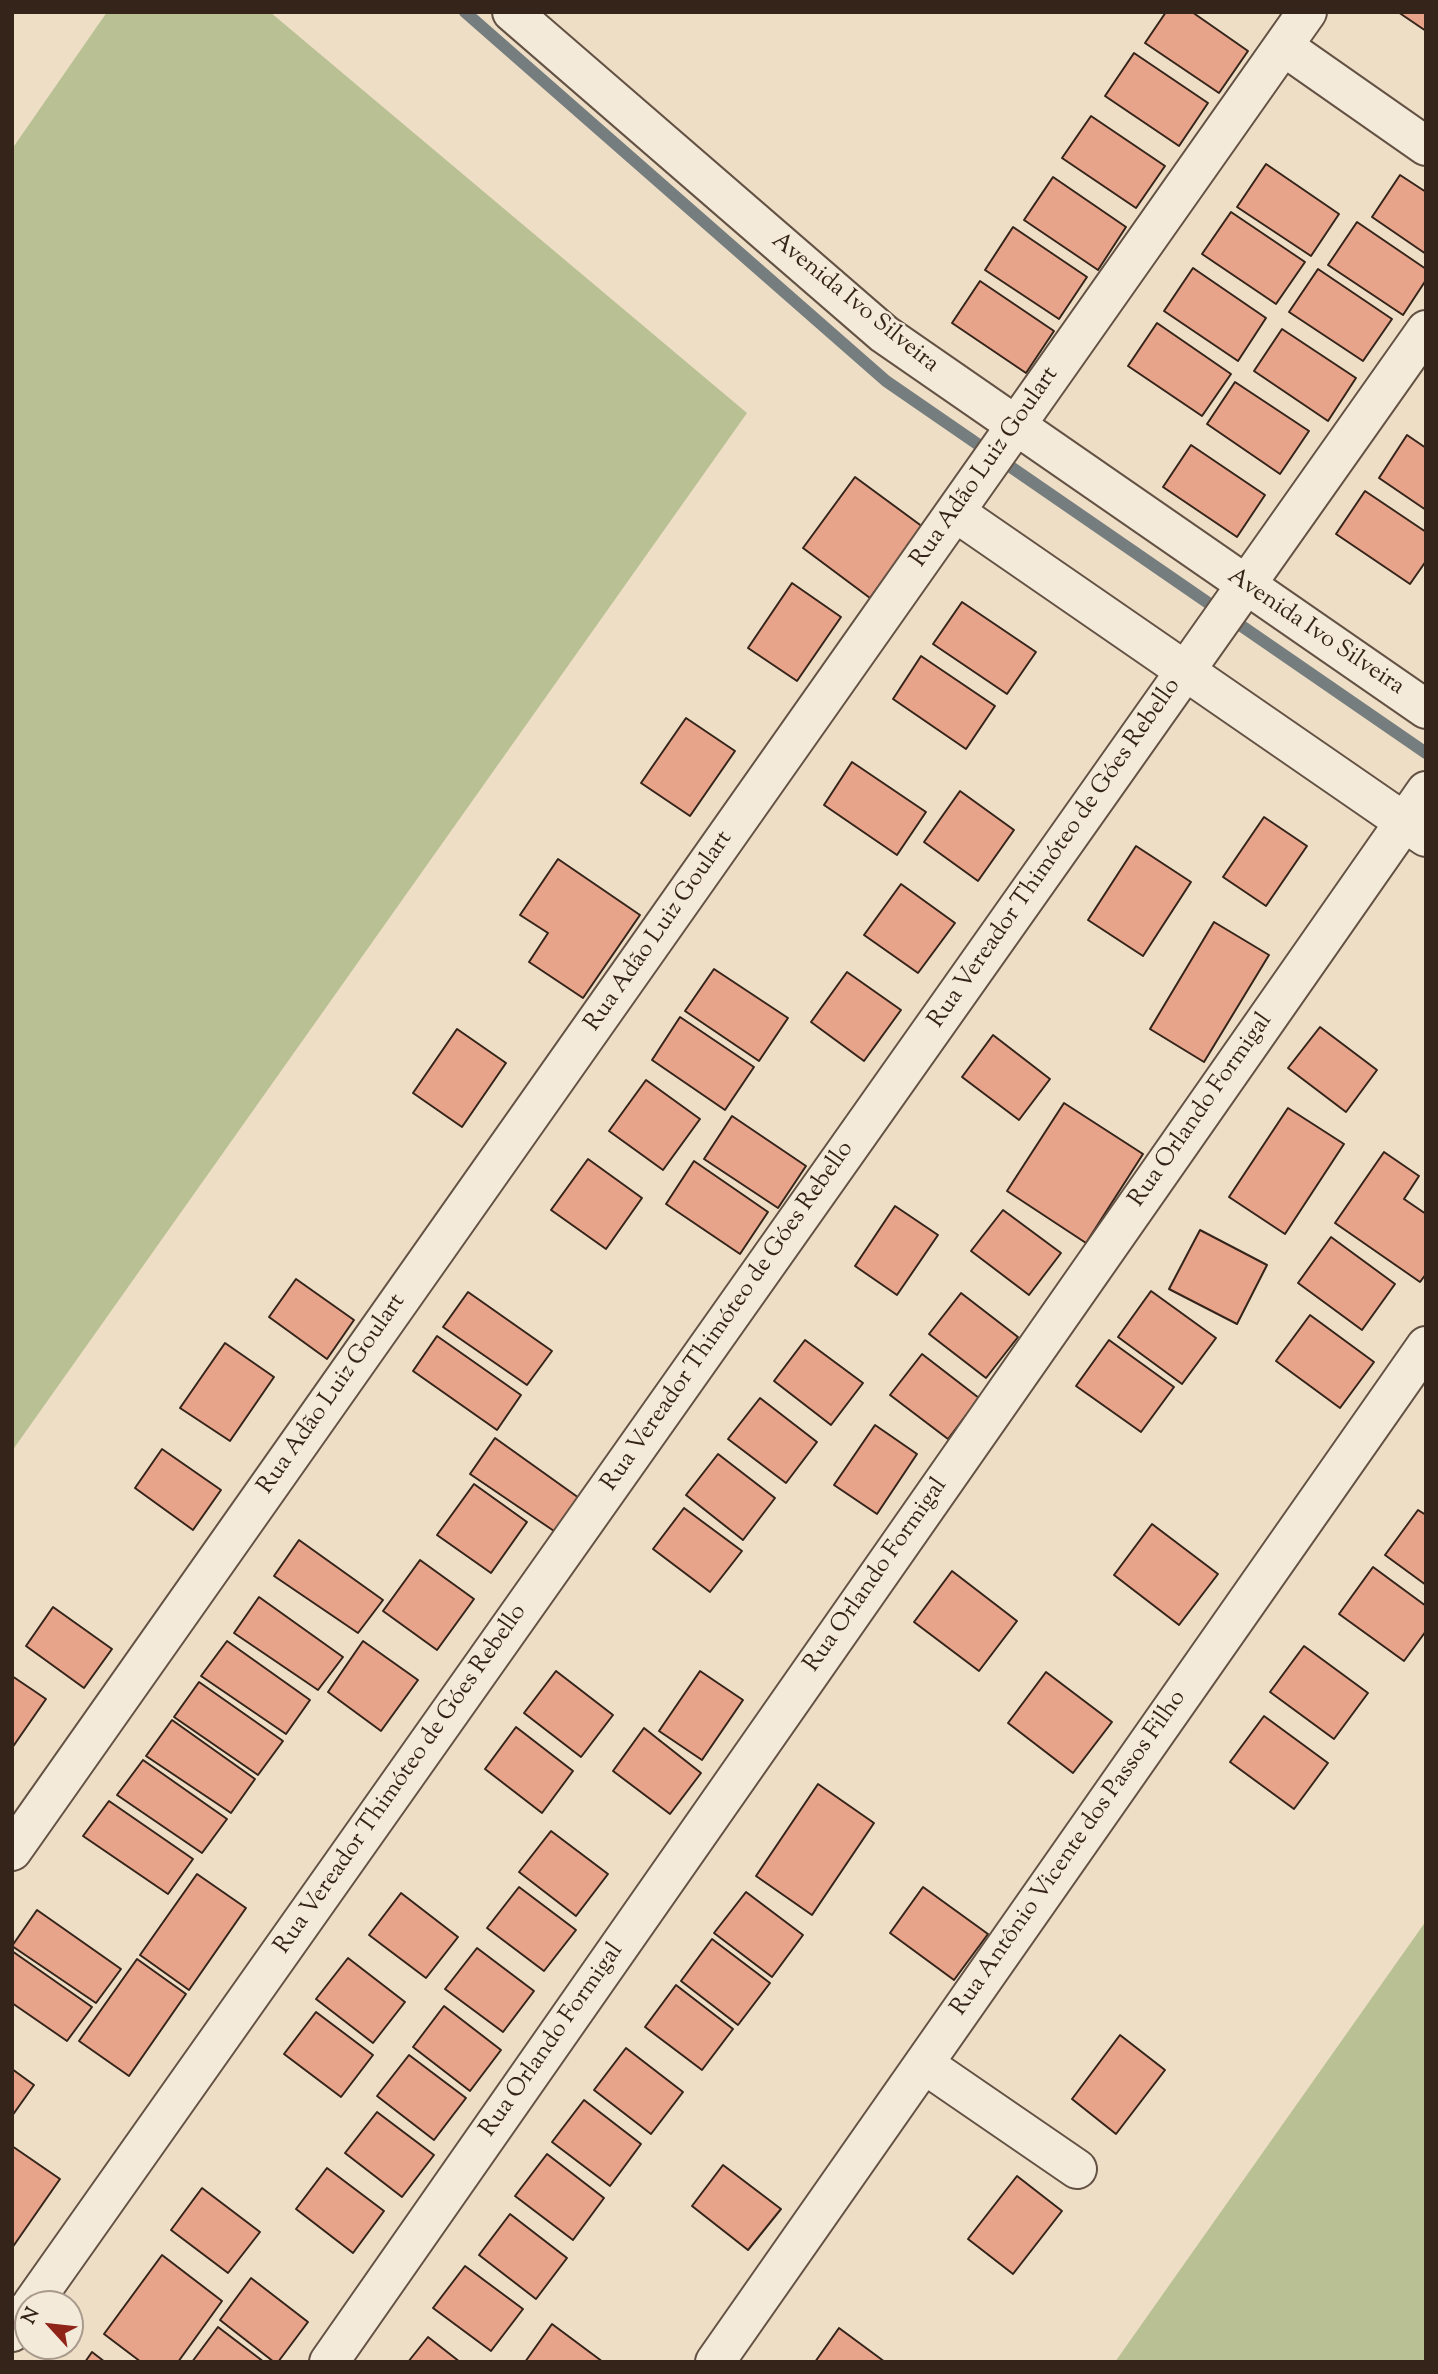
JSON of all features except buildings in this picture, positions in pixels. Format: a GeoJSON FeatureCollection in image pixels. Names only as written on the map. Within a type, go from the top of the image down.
{"type":"FeatureCollection","features":[{"type":"Feature","properties":{"kind":"street","name":"Avenida Ivo Silveira"},"geometry":{"type":"LineString","coordinates":[[512,12],[884,334],[1010,434],[1240,593],[1426,709]]}},
{"type":"Feature","properties":{"kind":"street","name":"Rua Adão Luiz Goulart"},"geometry":{"type":"LineString","coordinates":[[12,1851],[1307,12]]}},
{"type":"Feature","properties":{"kind":"street"},"geometry":{"type":"LineString","coordinates":[[1283,46],[1426,146]]}},
{"type":"Feature","properties":{"kind":"street","name":"Rua Vereador Thimóteo de Góes Rebello"},"geometry":{"type":"LineString","coordinates":[[42,2290],[1426,330]]}},
{"type":"Feature","properties":{"kind":"street"},"geometry":{"type":"LineString","coordinates":[[955,512],[1193,659],[1420,811]]}},
{"type":"Feature","properties":{"kind":"street","name":"Rua Orlando Formigal"},"geometry":{"type":"LineString","coordinates":[[329,2362],[1420,811]]}},
{"type":"Feature","properties":{"kind":"street","name":"Rua Antônio Vicente dos Passos Filho"},"geometry":{"type":"LineString","coordinates":[[715,2362],[1426,1346]]}},
{"type":"Feature","properties":{"kind":"street"},"geometry":{"type":"LineString","coordinates":[[924,2064],[1077,2169]]}},
{"type":"Feature","properties":{"kind":"green space"},"geometry":{"type":"Polygon","coordinates":[[[107,12],[270,12],[747,413],[12,1451],[12,149],[107,12]]]}},
{"type":"Feature","properties":{"kind":"green space"},"geometry":{"type":"Polygon","coordinates":[[[1426,1921],[1426,2362],[1115,2362],[1426,1921]]]}},
{"type":"Feature","properties":{"kind":"waterway"},"geometry":{"type":"LineString","coordinates":[[465,12],[886,381],[1426,753]]}}]}
